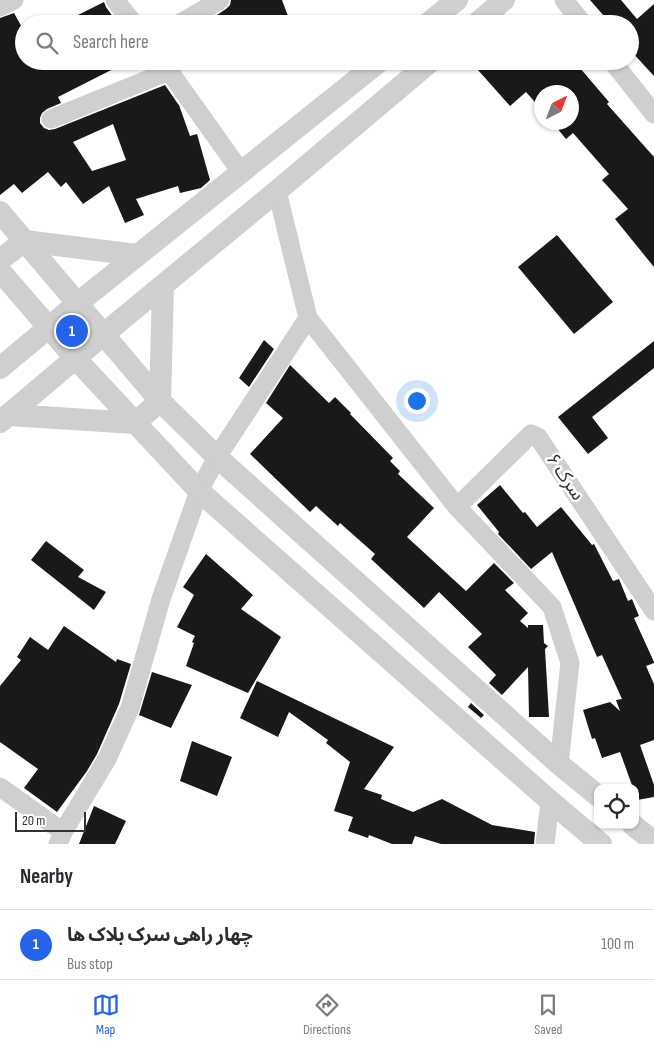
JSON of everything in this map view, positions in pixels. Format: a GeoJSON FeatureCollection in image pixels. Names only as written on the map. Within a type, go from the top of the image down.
{"type":"FeatureCollection","features":[{"type":"Feature","properties":{"kind":"street"},"geometry":{"type":"LineString","coordinates":[[0,7],[14,0]]}},
{"type":"Feature","properties":{"kind":"street"},"geometry":{"type":"LineString","coordinates":[[115,0],[127,15]]}},
{"type":"Feature","properties":{"kind":"street"},"geometry":{"type":"LineString","coordinates":[[194,15],[220,0]]}},
{"type":"Feature","properties":{"kind":"street"},"geometry":{"type":"LineString","coordinates":[[438,15],[457,0]]}},
{"type":"Feature","properties":{"kind":"street"},"geometry":{"type":"LineString","coordinates":[[486,15],[504,0]]}},
{"type":"Feature","properties":{"kind":"street"},"geometry":{"type":"LineString","coordinates":[[564,0],[576,15]]}},
{"type":"Feature","properties":{"kind":"street"},"geometry":{"type":"LineString","coordinates":[[51,118],[156,70]]}},
{"type":"Feature","properties":{"kind":"street"},"geometry":{"type":"LineString","coordinates":[[168,70],[241,172]]}},
{"type":"Feature","properties":{"kind":"street"},"geometry":{"type":"LineString","coordinates":[[0,368],[137,255],[369,70]]}},
{"type":"Feature","properties":{"kind":"street"},"geometry":{"type":"LineString","coordinates":[[5,418],[420,70]]}},
{"type":"Feature","properties":{"kind":"street"},"geometry":{"type":"LineString","coordinates":[[619,70],[654,114]]}},
{"type":"Feature","properties":{"kind":"street"},"geometry":{"type":"LineString","coordinates":[[277,191],[308,318],[457,507],[552,607],[570,663],[559,764]]}},
{"type":"Feature","properties":{"kind":"street"},"geometry":{"type":"LineString","coordinates":[[0,212],[160,401],[216,457],[559,764],[594,793]]}},
{"type":"Feature","properties":{"kind":"street"},"geometry":{"type":"LineString","coordinates":[[0,260],[24,241],[137,255]]}},
{"type":"Feature","properties":{"kind":"street"},"geometry":{"type":"LineString","coordinates":[[0,271],[75,358],[199,491],[601,844]]}},
{"type":"Feature","properties":{"kind":"street"},"geometry":{"type":"LineString","coordinates":[[5,418],[135,423],[160,401],[163,286]]}},
{"type":"Feature","properties":{"kind":"street"},"geometry":{"type":"LineString","coordinates":[[0,787],[61,838],[107,758],[130,708],[161,599],[199,491],[216,457],[308,318]]}},
{"type":"Feature","properties":{"kind":"street","name":"سرک ۶"},"geometry":{"type":"LineString","coordinates":[[457,507],[530,434],[538,437],[654,612]]}},
{"type":"Feature","properties":{"kind":"street"},"geometry":{"type":"LineString","coordinates":[[545,844],[550,801]]}},
{"type":"Feature","properties":{"kind":"street"},"geometry":{"type":"LineString","coordinates":[[638,829],[654,842]]}},
{"type":"Feature","properties":{"kind":"building"},"geometry":{"type":"Polygon","coordinates":[[[231,0],[282,0],[288,15],[217,15],[230,5],[231,0]]]}},
{"type":"Feature","properties":{"kind":"building"},"geometry":{"type":"Polygon","coordinates":[[[590,0],[621,0],[634,15],[603,15],[590,0]]]}},
{"type":"Feature","properties":{"kind":"building"},"geometry":{"type":"Polygon","coordinates":[[[104,2],[112,15],[78,15],[104,2]]]}},
{"type":"Feature","properties":{"kind":"building"},"geometry":{"type":"Polygon","coordinates":[[[654,4],[654,76],[639,60],[639,17],[654,4]]]}},
{"type":"Feature","properties":{"kind":"building"},"geometry":{"type":"Polygon","coordinates":[[[14,13],[15,70],[111,70],[58,97],[61,103],[42,113],[40,123],[44,128],[49,130],[55,129],[165,85],[179,105],[190,136],[197,134],[210,180],[201,188],[180,193],[178,186],[136,199],[144,215],[125,223],[109,186],[83,204],[66,182],[61,187],[48,172],[22,193],[14,184],[0,195],[0,18],[14,13]],[[113,124],[73,142],[92,171],[126,160],[113,124]]]}},
{"type":"Feature","properties":{"kind":"building"},"geometry":{"type":"Polygon","coordinates":[[[478,70],[582,70],[609,102],[607,104],[654,157],[654,267],[615,219],[628,209],[602,180],[609,174],[573,133],[566,139],[559,130],[579,130],[579,85],[534,85],[534,101],[526,92],[510,106],[478,70]]]}},
{"type":"Feature","properties":{"kind":"building"},"geometry":{"type":"Polygon","coordinates":[[[557,235],[613,302],[574,334],[518,267],[557,235]]]}},
{"type":"Feature","properties":{"kind":"building"},"geometry":{"type":"Polygon","coordinates":[[[264,340],[274,349],[249,387],[239,378],[264,340]]]}},
{"type":"Feature","properties":{"kind":"building"},"geometry":{"type":"Polygon","coordinates":[[[654,341],[654,368],[592,417],[608,438],[588,454],[558,417],[654,341]]]}},
{"type":"Feature","properties":{"kind":"building"},"geometry":{"type":"Polygon","coordinates":[[[290,365],[329,403],[335,397],[393,458],[390,461],[400,471],[398,474],[434,508],[407,537],[466,591],[494,563],[514,583],[505,590],[528,613],[520,621],[528,628],[528,625],[543,625],[544,643],[548,646],[545,649],[549,717],[529,717],[528,667],[502,695],[489,683],[496,675],[468,647],[482,634],[439,592],[424,608],[371,559],[375,554],[340,523],[338,526],[316,506],[310,512],[250,454],[283,418],[266,403],[290,365]]]}},
{"type":"Feature","properties":{"kind":"building"},"geometry":{"type":"Polygon","coordinates":[[[500,485],[537,527],[561,507],[592,545],[594,544],[613,581],[619,579],[628,601],[632,599],[639,616],[634,618],[654,662],[646,666],[654,684],[654,740],[640,745],[654,785],[654,797],[639,800],[639,784],[632,784],[620,752],[602,758],[595,738],[592,739],[583,710],[610,702],[620,711],[616,700],[622,699],[602,655],[597,657],[552,552],[531,569],[498,534],[499,532],[477,505],[500,485]]]}},
{"type":"Feature","properties":{"kind":"building"},"geometry":{"type":"Polygon","coordinates":[[[46,541],[84,570],[78,577],[106,592],[94,610],[31,560],[46,541]]]}},
{"type":"Feature","properties":{"kind":"building"},"geometry":{"type":"Polygon","coordinates":[[[206,554],[253,595],[241,609],[281,637],[248,693],[186,666],[195,636],[177,627],[194,595],[183,587],[206,554]]]}},
{"type":"Feature","properties":{"kind":"building"},"geometry":{"type":"Polygon","coordinates":[[[64,626],[116,662],[117,659],[131,664],[119,704],[97,754],[57,812],[24,788],[38,769],[0,742],[0,686],[21,660],[17,657],[30,637],[48,650],[64,626]]]}},
{"type":"Feature","properties":{"kind":"building"},"geometry":{"type":"Polygon","coordinates":[[[152,672],[192,685],[171,728],[139,715],[152,672]]]}},
{"type":"Feature","properties":{"kind":"building"},"geometry":{"type":"Polygon","coordinates":[[[257,681],[394,747],[364,789],[382,795],[381,799],[413,812],[442,799],[492,825],[535,832],[534,844],[441,844],[415,836],[412,844],[392,844],[369,835],[368,838],[348,831],[353,817],[334,811],[350,762],[326,743],[328,740],[289,712],[278,737],[240,718],[257,681]]]}},
{"type":"Feature","properties":{"kind":"building"},"geometry":{"type":"Polygon","coordinates":[[[471,703],[484,715],[481,718],[468,707],[471,703]]]}},
{"type":"Feature","properties":{"kind":"building"},"geometry":{"type":"Polygon","coordinates":[[[192,741],[232,757],[217,796],[180,781],[192,741]]]}},
{"type":"Feature","properties":{"kind":"building"},"geometry":{"type":"Polygon","coordinates":[[[94,806],[126,821],[115,844],[79,844],[94,806]]]}},
{"type":"Feature","properties":{"kind":"place","name":"چهار راهی سرک بلاک ها"},"geometry":{"type":"Point","coordinates":[72,331]}}]}
